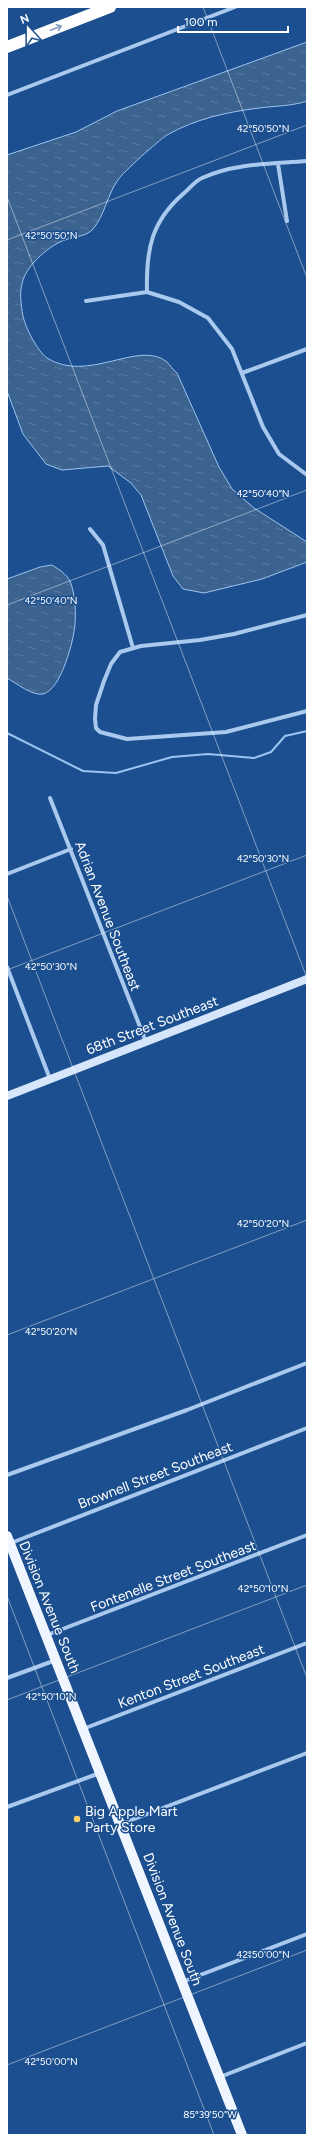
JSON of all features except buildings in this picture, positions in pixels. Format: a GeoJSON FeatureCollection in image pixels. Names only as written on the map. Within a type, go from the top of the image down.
{"type":"FeatureCollection","features":[{"type":"Feature","properties":{"kind":"highway"},"geometry":{"type":"LineString","coordinates":[[7,47],[110,7]]}},
{"type":"Feature","properties":{"kind":"main road","name":"68th Street Southeast"},"geometry":{"type":"LineString","coordinates":[[7,1096],[307,979]]}},
{"type":"Feature","properties":{"kind":"main road","name":"Division Avenue South"},"geometry":{"type":"LineString","coordinates":[[9,1539],[242,2135]]}},
{"type":"Feature","properties":{"kind":"street"},"geometry":{"type":"LineString","coordinates":[[7,94],[235,7]]}},
{"type":"Feature","properties":{"kind":"street"},"geometry":{"type":"LineString","coordinates":[[147,292],[146,264],[152,233],[170,206],[200,178],[236,168],[307,161]]}},
{"type":"Feature","properties":{"kind":"street"},"geometry":{"type":"LineString","coordinates":[[278,164],[287,222]]}},
{"type":"Feature","properties":{"kind":"street"},"geometry":{"type":"LineString","coordinates":[[86,301],[147,292],[179,302],[208,318],[232,349],[263,427],[279,454],[307,475]]}},
{"type":"Feature","properties":{"kind":"street"},"geometry":{"type":"LineString","coordinates":[[242,373],[307,349]]}},
{"type":"Feature","properties":{"kind":"street"},"geometry":{"type":"LineString","coordinates":[[90,529],[103,545],[133,648]]}},
{"type":"Feature","properties":{"kind":"street"},"geometry":{"type":"LineString","coordinates":[[307,615],[227,635],[133,648],[117,655],[111,664],[96,704],[96,728],[106,735],[127,739],[226,732],[307,711]]}},
{"type":"Feature","properties":{"kind":"street","name":"Adrian Avenue Southeast"},"geometry":{"type":"LineString","coordinates":[[50,798],[146,1042]]}},
{"type":"Feature","properties":{"kind":"street"},"geometry":{"type":"LineString","coordinates":[[7,874],[70,849]]}},
{"type":"Feature","properties":{"kind":"street"},"geometry":{"type":"LineString","coordinates":[[7,967],[50,1079]]}},
{"type":"Feature","properties":{"kind":"street"},"geometry":{"type":"LineString","coordinates":[[7,1475],[187,1410],[307,1363]]}},
{"type":"Feature","properties":{"kind":"street","name":"Brownell Street Southeast"},"geometry":{"type":"LineString","coordinates":[[9,1539],[307,1428]]}},
{"type":"Feature","properties":{"kind":"street","name":"Fontenelle Street Southeast"},"geometry":{"type":"LineString","coordinates":[[47,1636],[307,1535]]}},
{"type":"Feature","properties":{"kind":"street","name":"Kenton Street Southeast"},"geometry":{"type":"LineString","coordinates":[[83,1729],[307,1643]]}},
{"type":"Feature","properties":{"kind":"street"},"geometry":{"type":"LineString","coordinates":[[7,1678],[56,1660]]}},
{"type":"Feature","properties":{"kind":"street"},"geometry":{"type":"LineString","coordinates":[[120,1824],[307,1753]]}},
{"type":"Feature","properties":{"kind":"street"},"geometry":{"type":"LineString","coordinates":[[7,1807],[100,1773]]}},
{"type":"Feature","properties":{"kind":"street"},"geometry":{"type":"LineString","coordinates":[[182,1982],[307,1934]]}},
{"type":"Feature","properties":{"kind":"street"},"geometry":{"type":"LineString","coordinates":[[219,2077],[307,2043]]}},
{"type":"Feature","properties":{"kind":"water"},"geometry":{"type":"Polygon","coordinates":[[[307,42],[307,101],[290,105],[265,107],[223,114],[200,120],[167,135],[126,170],[118,180],[100,218],[93,229],[84,235],[59,242],[46,251],[30,268],[23,280],[21,298],[24,321],[29,333],[43,355],[63,365],[79,366],[96,365],[142,355],[155,356],[167,362],[177,373],[219,467],[232,489],[254,508],[307,542],[307,562],[262,579],[204,593],[183,589],[173,576],[141,495],[131,483],[108,466],[62,470],[46,464],[23,434],[7,391],[7,155],[76,132],[117,111],[307,42]]]}},
{"type":"Feature","properties":{"kind":"water"},"geometry":{"type":"Polygon","coordinates":[[[52,565],[64,574],[71,583],[75,600],[75,624],[69,652],[61,674],[50,690],[43,694],[39,694],[19,686],[7,678],[7,579],[40,567],[52,565]]]}},
{"type":"Feature","properties":{"kind":"waterway"},"geometry":{"type":"LineString","coordinates":[[7,733],[83,771],[116,773],[172,757],[208,754],[254,758],[271,752],[285,736],[307,731]]}},
{"type":"Feature","properties":{"kind":"place","name":"Big Apple Mart Party Store"},"geometry":{"type":"Point","coordinates":[77,1819]}}]}
